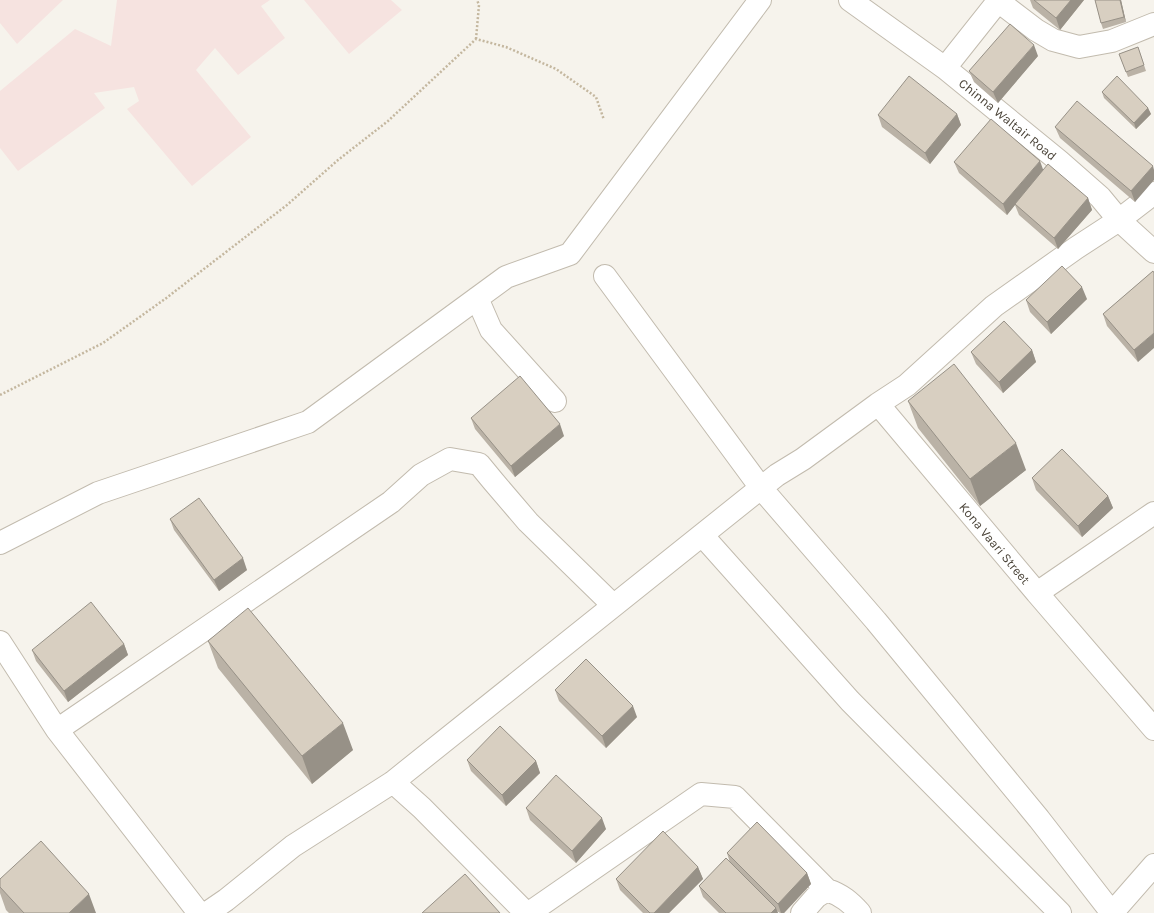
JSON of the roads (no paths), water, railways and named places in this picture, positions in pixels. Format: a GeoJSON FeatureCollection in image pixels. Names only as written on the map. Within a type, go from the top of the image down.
{"type":"FeatureCollection","features":[{"type":"Feature","properties":{"kind":"street"},"geometry":{"type":"LineString","coordinates":[[0,543],[98,493],[308,422],[506,277],[570,254],[760,0]]}},
{"type":"Feature","properties":{"kind":"street","name":"Chinna Waltair Road"},"geometry":{"type":"LineString","coordinates":[[850,0],[945,68],[1059,161],[1100,197],[1119,220],[1154,252]]}},
{"type":"Feature","properties":{"kind":"street"},"geometry":{"type":"LineString","coordinates":[[945,68],[998,1],[1036,30],[1053,40],[1080,47],[1112,41],[1154,24]]}},
{"type":"Feature","properties":{"kind":"street"},"geometry":{"type":"LineString","coordinates":[[207,913],[231,907],[293,846],[393,782],[777,475],[803,459],[878,404],[907,385],[994,306],[1076,248],[1119,220],[1154,193]]}},
{"type":"Feature","properties":{"kind":"street"},"geometry":{"type":"LineString","coordinates":[[605,276],[761,488],[876,621],[1039,819],[1112,913],[1154,865]]}},
{"type":"Feature","properties":{"kind":"street"},"geometry":{"type":"LineString","coordinates":[[477,298],[491,330],[555,401]]}},
{"type":"Feature","properties":{"kind":"street","name":"Kona Vaari Street"},"geometry":{"type":"LineString","coordinates":[[878,404],[1036,592],[1154,513]]}},
{"type":"Feature","properties":{"kind":"street"},"geometry":{"type":"LineString","coordinates":[[57,730],[391,502],[421,475],[450,459],[479,464],[528,522],[613,605]]}},
{"type":"Feature","properties":{"kind":"street"},"geometry":{"type":"LineString","coordinates":[[702,535],[850,701],[1060,913]]}},
{"type":"Feature","properties":{"kind":"street"},"geometry":{"type":"LineString","coordinates":[[1036,592],[1154,729]]}},
{"type":"Feature","properties":{"kind":"street"},"geometry":{"type":"LineString","coordinates":[[0,642],[57,730],[199,913]]}},
{"type":"Feature","properties":{"kind":"street"},"geometry":{"type":"LineString","coordinates":[[393,782],[422,808],[527,913],[700,794],[735,797],[827,890],[837,893],[849,901],[860,913]]}},
{"type":"Feature","properties":{"kind":"street"},"geometry":{"type":"LineString","coordinates":[[802,913],[816,897],[827,890]]}}]}
